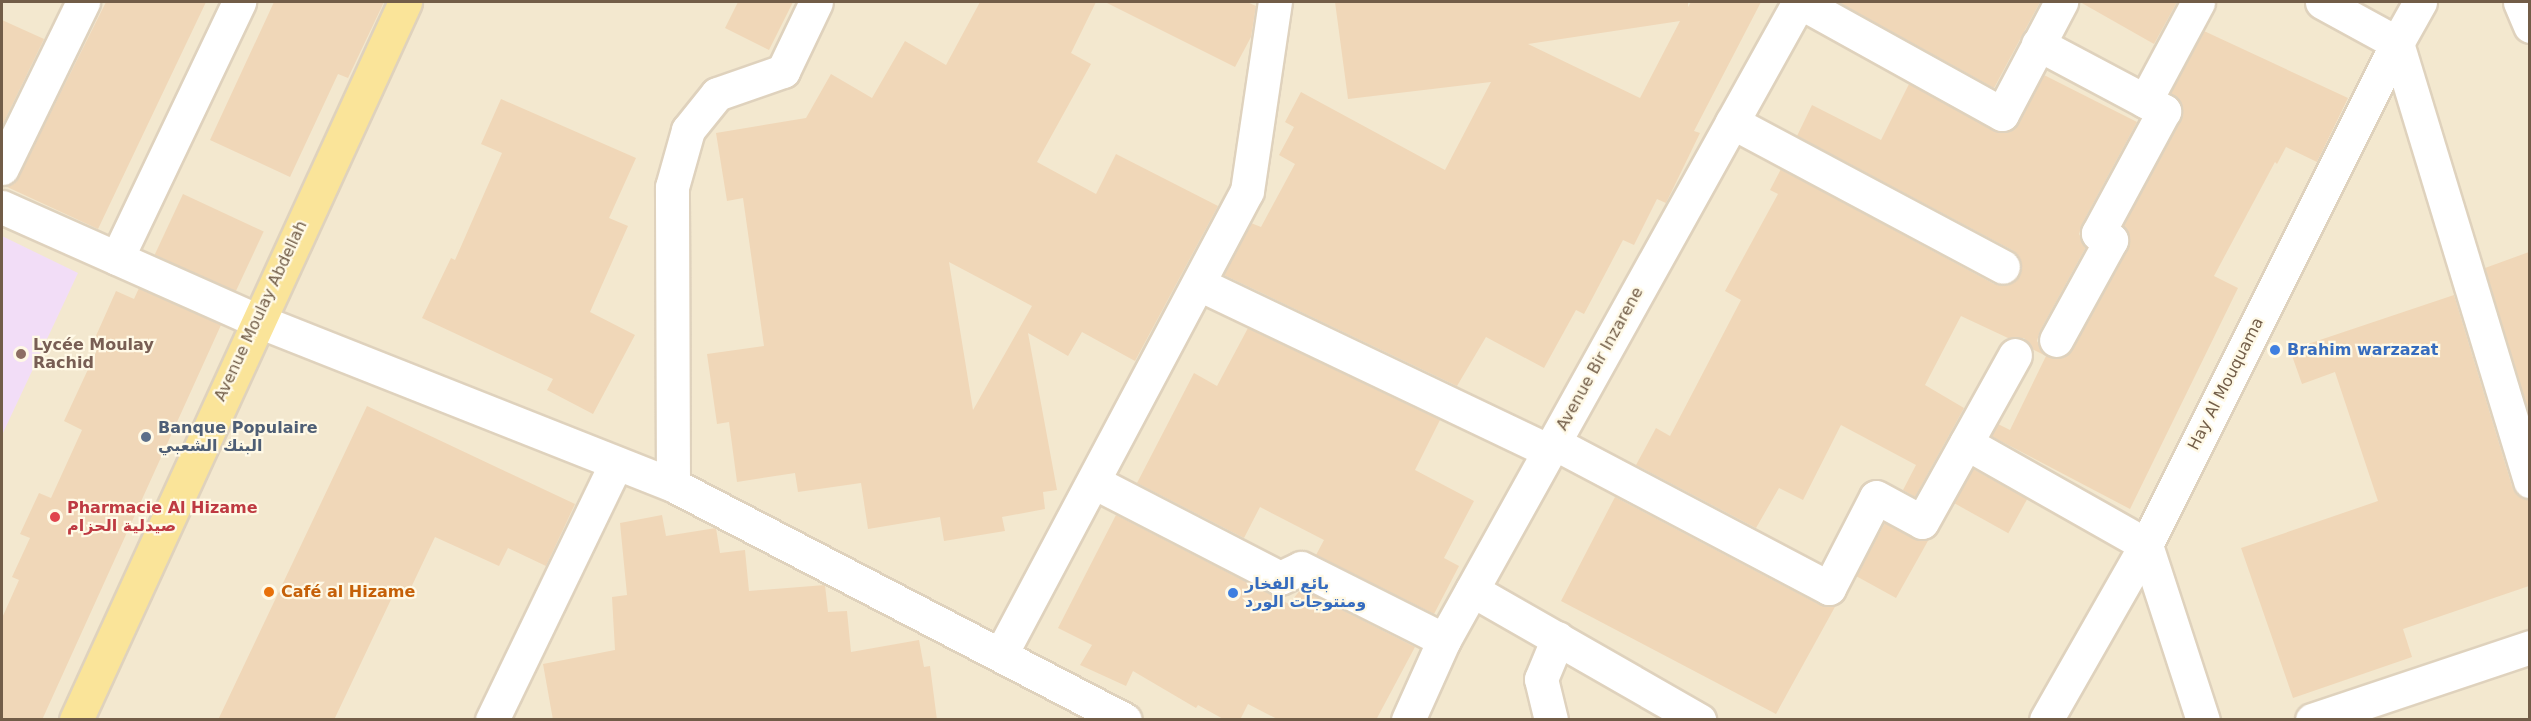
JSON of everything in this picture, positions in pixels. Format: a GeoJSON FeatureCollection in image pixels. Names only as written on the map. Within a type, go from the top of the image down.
{"type":"FeatureCollection","features":[{"type":"Feature","properties":{"kind":"main road","name":"Avenue Moulay Abdellah"},"geometry":{"type":"LineString","coordinates":[[76,720],[256,320],[405,2]]}},
{"type":"Feature","properties":{"kind":"street"},"geometry":{"type":"LineString","coordinates":[[2,168],[83,2]]}},
{"type":"Feature","properties":{"kind":"street"},"geometry":{"type":"LineString","coordinates":[[117,258],[239,2]]}},
{"type":"Feature","properties":{"kind":"street"},"geometry":{"type":"LineString","coordinates":[[673,485],[672,187],[688,130],[717,94],[783,71],[816,2]]}},
{"type":"Feature","properties":{"kind":"street"},"geometry":{"type":"LineString","coordinates":[[1001,654],[1247,191],[1275,2]]}},
{"type":"Feature","properties":{"kind":"street"},"geometry":{"type":"LineString","coordinates":[[1800,2],[2002,114],[2061,2]]}},
{"type":"Feature","properties":{"kind":"street","name":"Avenue Bir Inzarene"},"geometry":{"type":"LineString","coordinates":[[1408,720],[1444,640],[1800,2]]}},
{"type":"Feature","properties":{"kind":"street"},"geometry":{"type":"LineString","coordinates":[[2145,101],[2198,2]]}},
{"type":"Feature","properties":{"kind":"street"},"geometry":{"type":"LineString","coordinates":[[2322,2],[2397,43],[2529,481]]}},
{"type":"Feature","properties":{"kind":"street","name":"Hay Al Mouquama"},"geometry":{"type":"LineString","coordinates":[[2046,720],[2146,545],[2397,43],[2420,2]]}},
{"type":"Feature","properties":{"kind":"street"},"geometry":{"type":"LineString","coordinates":[[2520,2],[2529,26]]}},
{"type":"Feature","properties":{"kind":"street"},"geometry":{"type":"LineString","coordinates":[[2038,44],[2164,111],[2098,233],[2111,240],[2056,340]]}},
{"type":"Feature","properties":{"kind":"street"},"geometry":{"type":"LineString","coordinates":[[1732,122],[2002,267]]}},
{"type":"Feature","properties":{"kind":"street"},"geometry":{"type":"LineString","coordinates":[[2,207],[256,320],[673,485],[1001,654],[1114,717]]}},
{"type":"Feature","properties":{"kind":"street"},"geometry":{"type":"LineString","coordinates":[[1199,284],[1551,447],[1828,588],[1876,497],[1922,522],[2015,356]]}},
{"type":"Feature","properties":{"kind":"street"},"geometry":{"type":"LineString","coordinates":[[1966,443],[2146,545],[2203,720]]}},
{"type":"Feature","properties":{"kind":"street"},"geometry":{"type":"LineString","coordinates":[[492,720],[616,463]]}},
{"type":"Feature","properties":{"kind":"street"},"geometry":{"type":"LineString","coordinates":[[1094,482],[1280,578],[1301,568],[1444,640]]}},
{"type":"Feature","properties":{"kind":"street"},"geometry":{"type":"LineString","coordinates":[[1472,590],[1699,720]]}},
{"type":"Feature","properties":{"kind":"street"},"geometry":{"type":"LineString","coordinates":[[1551,720],[1541,679],[1558,638]]}},
{"type":"Feature","properties":{"kind":"street"},"geometry":{"type":"LineString","coordinates":[[2312,720],[2529,647]]}},
{"type":"Feature","properties":{"kind":"shaded area"},"geometry":{"type":"Polygon","coordinates":[[[2,2],[2529,2],[2529,719],[2,719],[2,2]]]}},
{"type":"Feature","properties":{"kind":"shaded area","name":"Lycée Moulay Rachid"},"geometry":{"type":"Polygon","coordinates":[[[2,236],[78,273],[2,435],[2,236]]]}},
{"type":"Feature","properties":{"kind":"building"},"geometry":{"type":"Polygon","coordinates":[[[106,2],[206,2],[98,229],[5,186],[19,176],[106,2]]]}},
{"type":"Feature","properties":{"kind":"building"},"geometry":{"type":"Polygon","coordinates":[[[274,2],[384,2],[348,78],[338,74],[290,177],[210,140],[274,2]]]}},
{"type":"Feature","properties":{"kind":"building"},"geometry":{"type":"Polygon","coordinates":[[[738,2],[793,2],[769,50],[725,28],[738,2]]]}},
{"type":"Feature","properties":{"kind":"building"},"geometry":{"type":"Polygon","coordinates":[[[980,2],[1096,2],[1071,53],[1091,64],[1037,162],[1096,194],[1116,154],[1218,206],[1135,361],[1082,332],[1068,356],[1028,333],[1057,490],[1043,492],[1045,509],[1002,517],[1005,531],[944,541],[940,517],[868,529],[861,483],[798,492],[795,473],[737,482],[729,422],[717,424],[707,354],[764,346],[743,198],[727,201],[716,133],[806,118],[831,74],[872,98],[905,41],[946,65],[980,2]],[[949,262],[973,410],[1032,306],[949,262]]]}},
{"type":"Feature","properties":{"kind":"building"},"geometry":{"type":"Polygon","coordinates":[[[1105,2],[1247,2],[1256,6],[1251,37],[1235,67],[1105,2]]]}},
{"type":"Feature","properties":{"kind":"building"},"geometry":{"type":"Polygon","coordinates":[[[1335,2],[1688,2],[1688,7],[1691,2],[1761,2],[1694,131],[1700,133],[1666,203],[1657,199],[1634,245],[1623,240],[1584,314],[1576,310],[1544,368],[1486,337],[1457,386],[1224,275],[1251,223],[1261,227],[1295,164],[1279,155],[1294,127],[1285,122],[1301,92],[1445,170],[1491,82],[1348,99],[1335,2]],[[1680,21],[1528,44],[1640,98],[1680,21]]]}},
{"type":"Feature","properties":{"kind":"building"},"geometry":{"type":"Polygon","coordinates":[[[1838,2],[2040,2],[1994,88],[1838,2]]]}},
{"type":"Feature","properties":{"kind":"building"},"geometry":{"type":"Polygon","coordinates":[[[2080,2],[2177,2],[2154,44],[2080,2]]]}},
{"type":"Feature","properties":{"kind":"building"},"geometry":{"type":"Polygon","coordinates":[[[2,20],[44,39],[2,126],[2,20]]]}},
{"type":"Feature","properties":{"kind":"building"},"geometry":{"type":"Polygon","coordinates":[[[2204,31],[2348,98],[2317,162],[2286,147],[2277,164],[2275,162],[2214,276],[2238,288],[2130,509],[1991,436],[1998,424],[2010,430],[2046,356],[2057,359],[2072,350],[2127,249],[2130,239],[2123,226],[2180,120],[2180,102],[2170,93],[2204,31]]]}},
{"type":"Feature","properties":{"kind":"building"},"geometry":{"type":"Polygon","coordinates":[[[2044,75],[2137,122],[2082,224],[2079,234],[2086,247],[2040,331],[2037,341],[2046,356],[2032,349],[2024,338],[2008,338],[1961,316],[1925,385],[1964,408],[1915,497],[1903,490],[1916,465],[1841,425],[1803,500],[1779,488],[1756,528],[1636,465],[1656,428],[1670,436],[1741,300],[1725,291],[1778,194],[1770,190],[1781,169],[1994,284],[2012,283],[2020,275],[2019,258],[2012,250],[1797,136],[1812,105],[1881,140],[1909,84],[2003,133],[2019,123],[2044,75]]]}},
{"type":"Feature","properties":{"kind":"building"},"geometry":{"type":"Polygon","coordinates":[[[501,99],[636,158],[609,218],[628,226],[590,312],[635,335],[593,414],[547,390],[553,379],[422,318],[451,258],[455,260],[502,153],[481,144],[501,99]]]}},
{"type":"Feature","properties":{"kind":"building"},"geometry":{"type":"Polygon","coordinates":[[[183,194],[264,232],[235,292],[155,255],[183,194]]]}},
{"type":"Feature","properties":{"kind":"building"},"geometry":{"type":"Polygon","coordinates":[[[2529,252],[2529,415],[2485,268],[2529,252]]]}},
{"type":"Feature","properties":{"kind":"building"},"geometry":{"type":"Polygon","coordinates":[[[139,288],[221,325],[42,720],[2,720],[2,618],[19,580],[12,577],[30,538],[20,534],[39,493],[51,498],[82,430],[64,421],[97,350],[91,347],[116,291],[134,299],[139,288]]]}},
{"type":"Feature","properties":{"kind":"building"},"geometry":{"type":"Polygon","coordinates":[[[2454,295],[2512,486],[2518,495],[2529,499],[2529,586],[2403,629],[2412,657],[2293,698],[2241,548],[2378,501],[2335,372],[2302,384],[2290,350],[2454,295]]]}},
{"type":"Feature","properties":{"kind":"building"},"geometry":{"type":"Polygon","coordinates":[[[1248,328],[1440,420],[1415,470],[1474,501],[1444,558],[1459,566],[1434,614],[1316,555],[1324,540],[1260,507],[1244,538],[1137,483],[1194,373],[1217,386],[1248,328]]]}},
{"type":"Feature","properties":{"kind":"building"},"geometry":{"type":"Polygon","coordinates":[[[367,406],[575,504],[546,566],[508,548],[499,566],[435,537],[408,594],[396,589],[334,720],[218,720],[367,406]]]}},
{"type":"Feature","properties":{"kind":"building"},"geometry":{"type":"Polygon","coordinates":[[[1973,469],[2027,499],[2008,533],[1954,503],[1973,469]]]}},
{"type":"Feature","properties":{"kind":"building"},"geometry":{"type":"Polygon","coordinates":[[[1615,497],[1820,605],[1836,605],[1776,714],[1561,601],[1615,497]]]}},
{"type":"Feature","properties":{"kind":"building"},"geometry":{"type":"Polygon","coordinates":[[[662,515],[666,536],[716,528],[720,553],[745,550],[749,591],[825,585],[828,612],[847,611],[851,652],[919,640],[924,667],[930,666],[937,720],[553,720],[543,664],[615,650],[612,597],[627,595],[620,523],[662,515]]]}},
{"type":"Feature","properties":{"kind":"building"},"geometry":{"type":"Polygon","coordinates":[[[1116,515],[1289,604],[1301,589],[1415,647],[1376,720],[1279,720],[1248,704],[1240,720],[1225,720],[1198,705],[1196,708],[1133,671],[1126,686],[1080,665],[1092,645],[1058,628],[1116,515]]]}},
{"type":"Feature","properties":{"kind":"building"},"geometry":{"type":"Polygon","coordinates":[[[1885,523],[1914,539],[1929,539],[1896,598],[1856,576],[1885,523]]]}},
{"type":"Feature","properties":{"kind":"place","name":"Brahim warzazat"},"geometry":{"type":"Point","coordinates":[2275,350]}},
{"type":"Feature","properties":{"kind":"place","name":"Lycée Moulay Rachid"},"geometry":{"type":"Point","coordinates":[21,354]}},
{"type":"Feature","properties":{"kind":"place","name":"Banque Populaire البنك الشعبي"},"geometry":{"type":"Point","coordinates":[146,437]}},
{"type":"Feature","properties":{"kind":"place","name":"Pharmacie Al Hizame صيدلية الحزام"},"geometry":{"type":"Point","coordinates":[55,517]}},
{"type":"Feature","properties":{"kind":"place","name":"Café al Hizame"},"geometry":{"type":"Point","coordinates":[269,592]}},
{"type":"Feature","properties":{"kind":"place","name":"بائع الفخار ومنتوجات الورد"},"geometry":{"type":"Point","coordinates":[1233,593]}}]}
